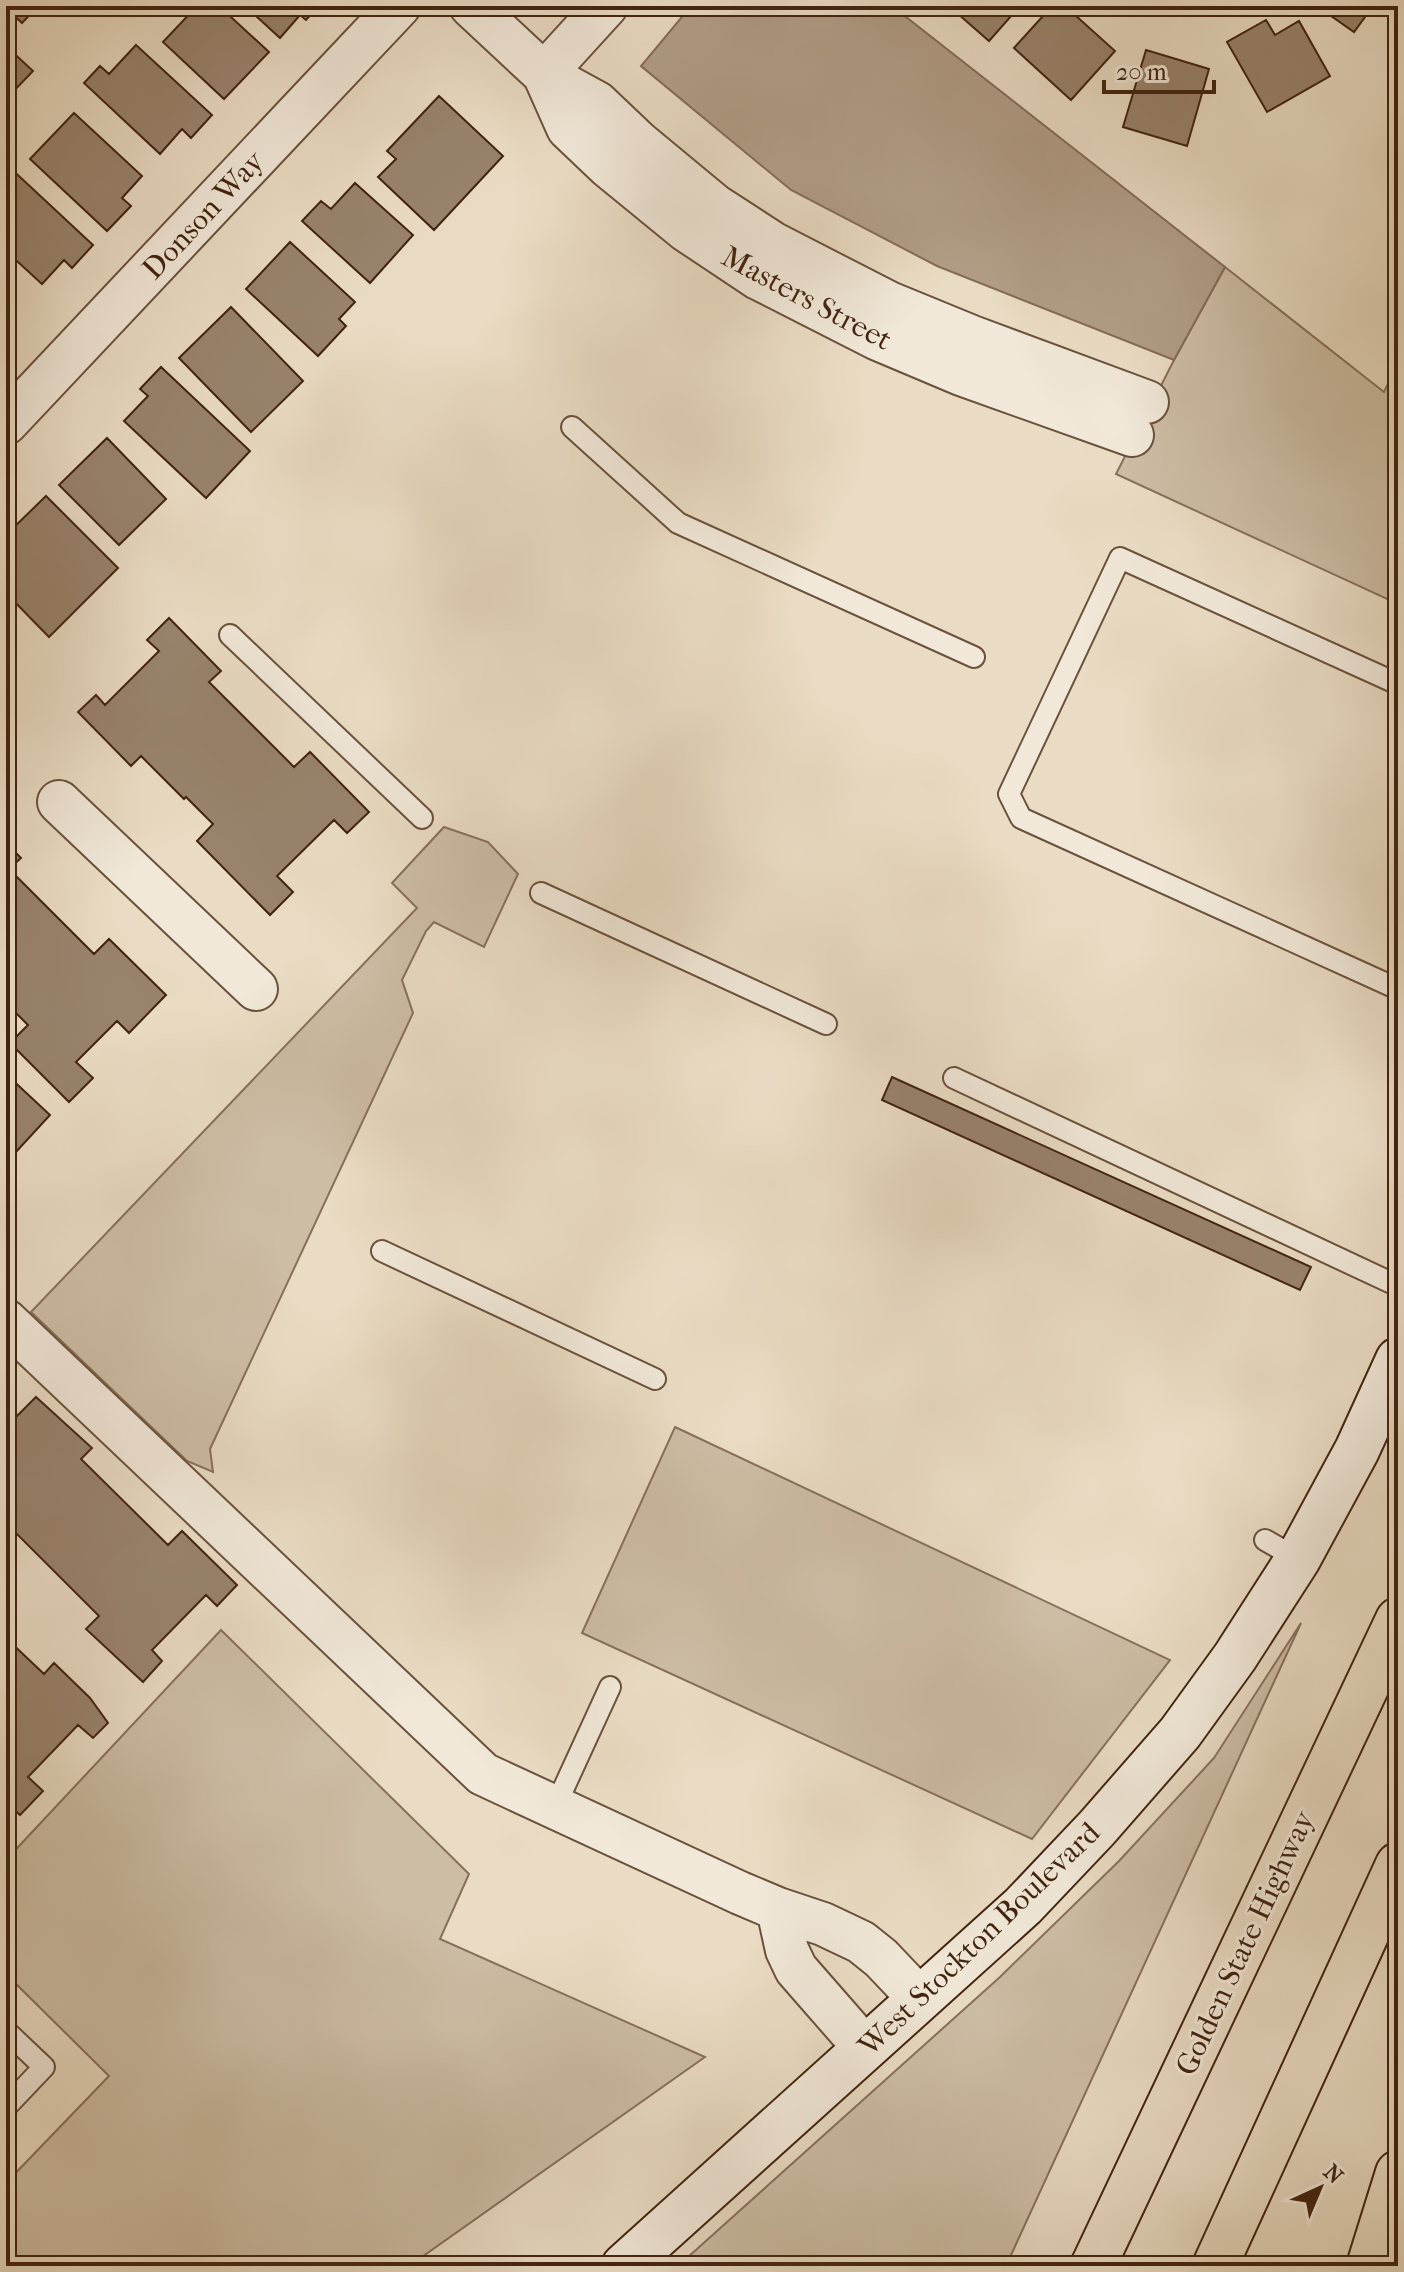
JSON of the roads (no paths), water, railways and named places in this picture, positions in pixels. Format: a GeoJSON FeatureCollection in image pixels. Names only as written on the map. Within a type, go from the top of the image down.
{"type":"FeatureCollection","features":[{"type":"Feature","properties":{"kind":"highway","name":"Golden State Highway"},"geometry":{"type":"LineString","coordinates":[[1093,2266],[1398,1620]]}},
{"type":"Feature","properties":{"kind":"highway"},"geometry":{"type":"LineString","coordinates":[[1215,2266],[1398,1865]]}},
{"type":"Feature","properties":{"kind":"highway"},"geometry":{"type":"LineString","coordinates":[[1369,2266],[1398,2173]]}},
{"type":"Feature","properties":{"kind":"street","name":"Donson Way"},"geometry":{"type":"LineString","coordinates":[[6,423],[399,6]]}},
{"type":"Feature","properties":{"kind":"street","name":"Masters Street"},"geometry":{"type":"LineString","coordinates":[[471,6],[544,74],[568,128],[609,167],[686,230],[766,261],[815,288],[889,303],[972,337],[1140,419]]}},
{"type":"Feature","properties":{"kind":"street"},"geometry":{"type":"LineString","coordinates":[[544,74],[606,6]]}},
{"type":"Feature","properties":{"kind":"street"},"geometry":{"type":"LineString","coordinates":[[59,802],[256,989]]}},
{"type":"Feature","properties":{"kind":"street"},"geometry":{"type":"LineString","coordinates":[[6,1321],[483,1774],[778,1909],[823,1924],[861,1942],[920,1999]]}},
{"type":"Feature","properties":{"kind":"street","name":"West Stockton Boulevard"},"geometry":{"type":"LineString","coordinates":[[624,2266],[1023,1906],[1180,1733],[1235,1657],[1282,1550],[1357,1450],[1398,1360]]}},
{"type":"Feature","properties":{"kind":"street"},"geometry":{"type":"LineString","coordinates":[[778,1909],[787,1950],[796,1969],[865,2048]]}},
{"type":"Feature","properties":{"kind":"lane"},"geometry":{"type":"LineString","coordinates":[[572,427],[678,523],[974,657]]}},
{"type":"Feature","properties":{"kind":"lane"},"geometry":{"type":"LineString","coordinates":[[1398,684],[1120,558],[1009,794],[1021,818],[1398,989]]}},
{"type":"Feature","properties":{"kind":"lane"},"geometry":{"type":"LineString","coordinates":[[230,635],[422,818]]}},
{"type":"Feature","properties":{"kind":"lane"},"geometry":{"type":"LineString","coordinates":[[541,893],[826,1024]]}},
{"type":"Feature","properties":{"kind":"lane"},"geometry":{"type":"LineString","coordinates":[[954,1078],[1398,1286]]}},
{"type":"Feature","properties":{"kind":"lane"},"geometry":{"type":"LineString","coordinates":[[382,1251],[655,1379]]}},
{"type":"Feature","properties":{"kind":"lane"},"geometry":{"type":"LineString","coordinates":[[555,1807],[610,1687]]}},
{"type":"Feature","properties":{"kind":"lane"},"geometry":{"type":"LineString","coordinates":[[6,2031],[44,2067],[6,2107]]}}]}
